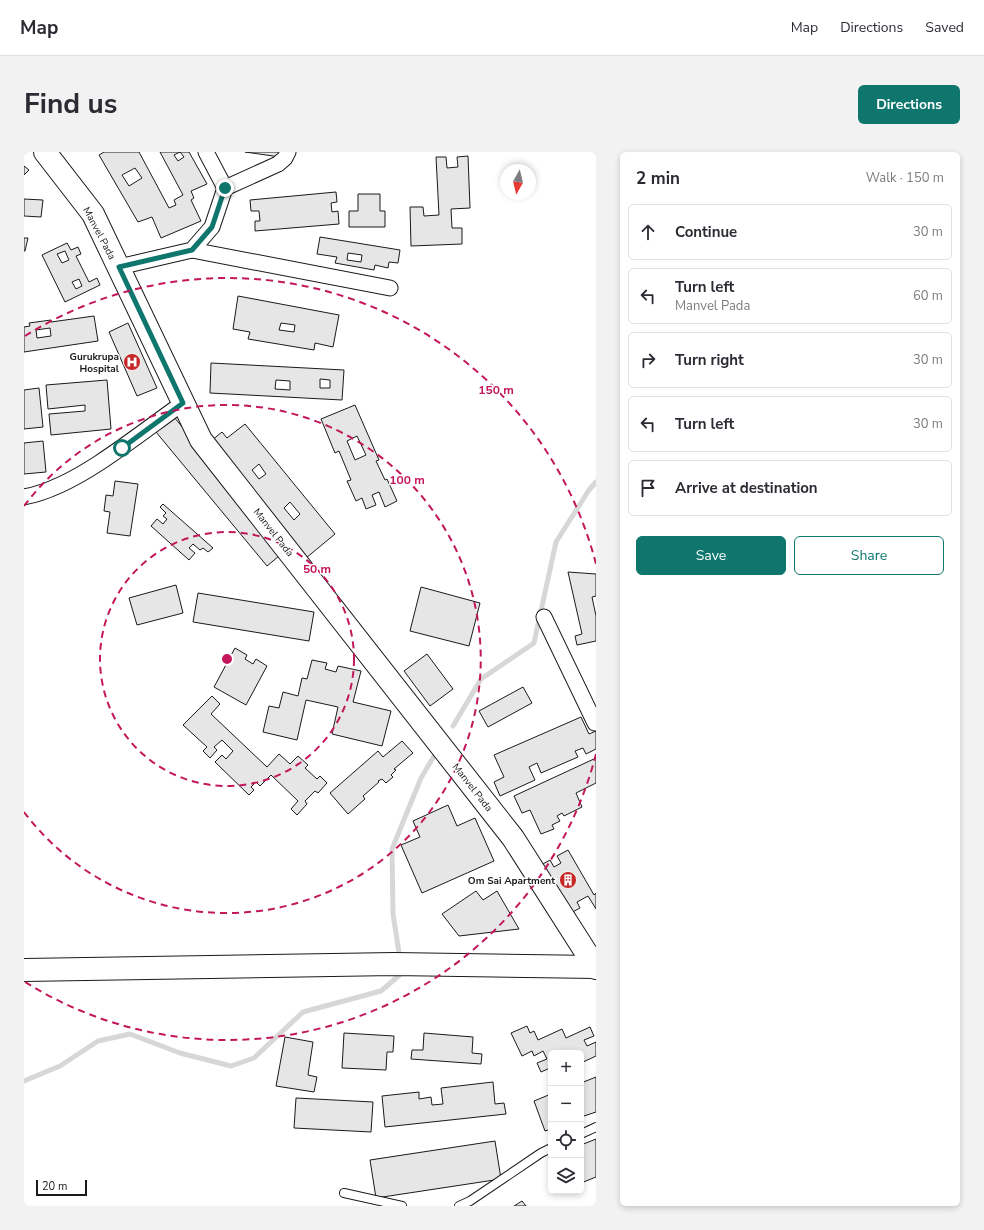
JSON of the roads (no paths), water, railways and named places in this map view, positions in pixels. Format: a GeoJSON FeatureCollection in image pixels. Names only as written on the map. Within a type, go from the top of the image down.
{"type":"FeatureCollection","features":[{"type":"Feature","properties":{"kind":"main road","name":"Manvel Pada"},"geometry":{"type":"LineString","coordinates":[[45,152],[93,214],[201,440],[513,838],[596,967]]}},
{"type":"Feature","properties":{"kind":"main road"},"geometry":{"type":"LineString","coordinates":[[24,970],[394,964],[596,967]]}},
{"type":"Feature","properties":{"kind":"street"},"geometry":{"type":"LineString","coordinates":[[192,250],[212,227],[225,188],[206,152]]}},
{"type":"Feature","properties":{"kind":"street"},"geometry":{"type":"LineString","coordinates":[[225,188],[278,164],[285,158],[288,152]]}},
{"type":"Feature","properties":{"kind":"street"},"geometry":{"type":"LineString","coordinates":[[119,267],[192,250],[390,288]]}},
{"type":"Feature","properties":{"kind":"street"},"geometry":{"type":"LineString","coordinates":[[24,497],[34,495],[73,479],[122,448],[183,403]]}},
{"type":"Feature","properties":{"kind":"street"},"geometry":{"type":"LineString","coordinates":[[544,618],[596,723]]}},
{"type":"Feature","properties":{"kind":"lane"},"geometry":{"type":"LineString","coordinates":[[584,1133],[596,1127]]}},
{"type":"Feature","properties":{"kind":"lane"},"geometry":{"type":"LineString","coordinates":[[459,1206],[470,1201],[548,1150]]}},
{"type":"Feature","properties":{"kind":"lane"},"geometry":{"type":"LineString","coordinates":[[344,1193],[402,1206]]}},
{"type":"Feature","properties":{"kind":"waterway"},"geometry":{"type":"LineString","coordinates":[[453,726],[481,679],[534,643],[556,542],[589,490],[596,482]]}},
{"type":"Feature","properties":{"kind":"waterway"},"geometry":{"type":"LineString","coordinates":[[400,959],[393,914],[392,849],[421,778],[434,756]]}},
{"type":"Feature","properties":{"kind":"waterway"},"geometry":{"type":"LineString","coordinates":[[24,1081],[60,1066],[98,1041],[130,1034],[180,1053],[231,1066],[254,1058],[303,1012],[381,991],[402,973],[402,971]]}},
{"type":"Feature","properties":{"kind":"place","name":"Gurukrupa Hospital"},"geometry":{"type":"Point","coordinates":[132,362]}},
{"type":"Feature","properties":{"kind":"place","name":"Om Sai Apartment"},"geometry":{"type":"Point","coordinates":[568,880]}}]}
